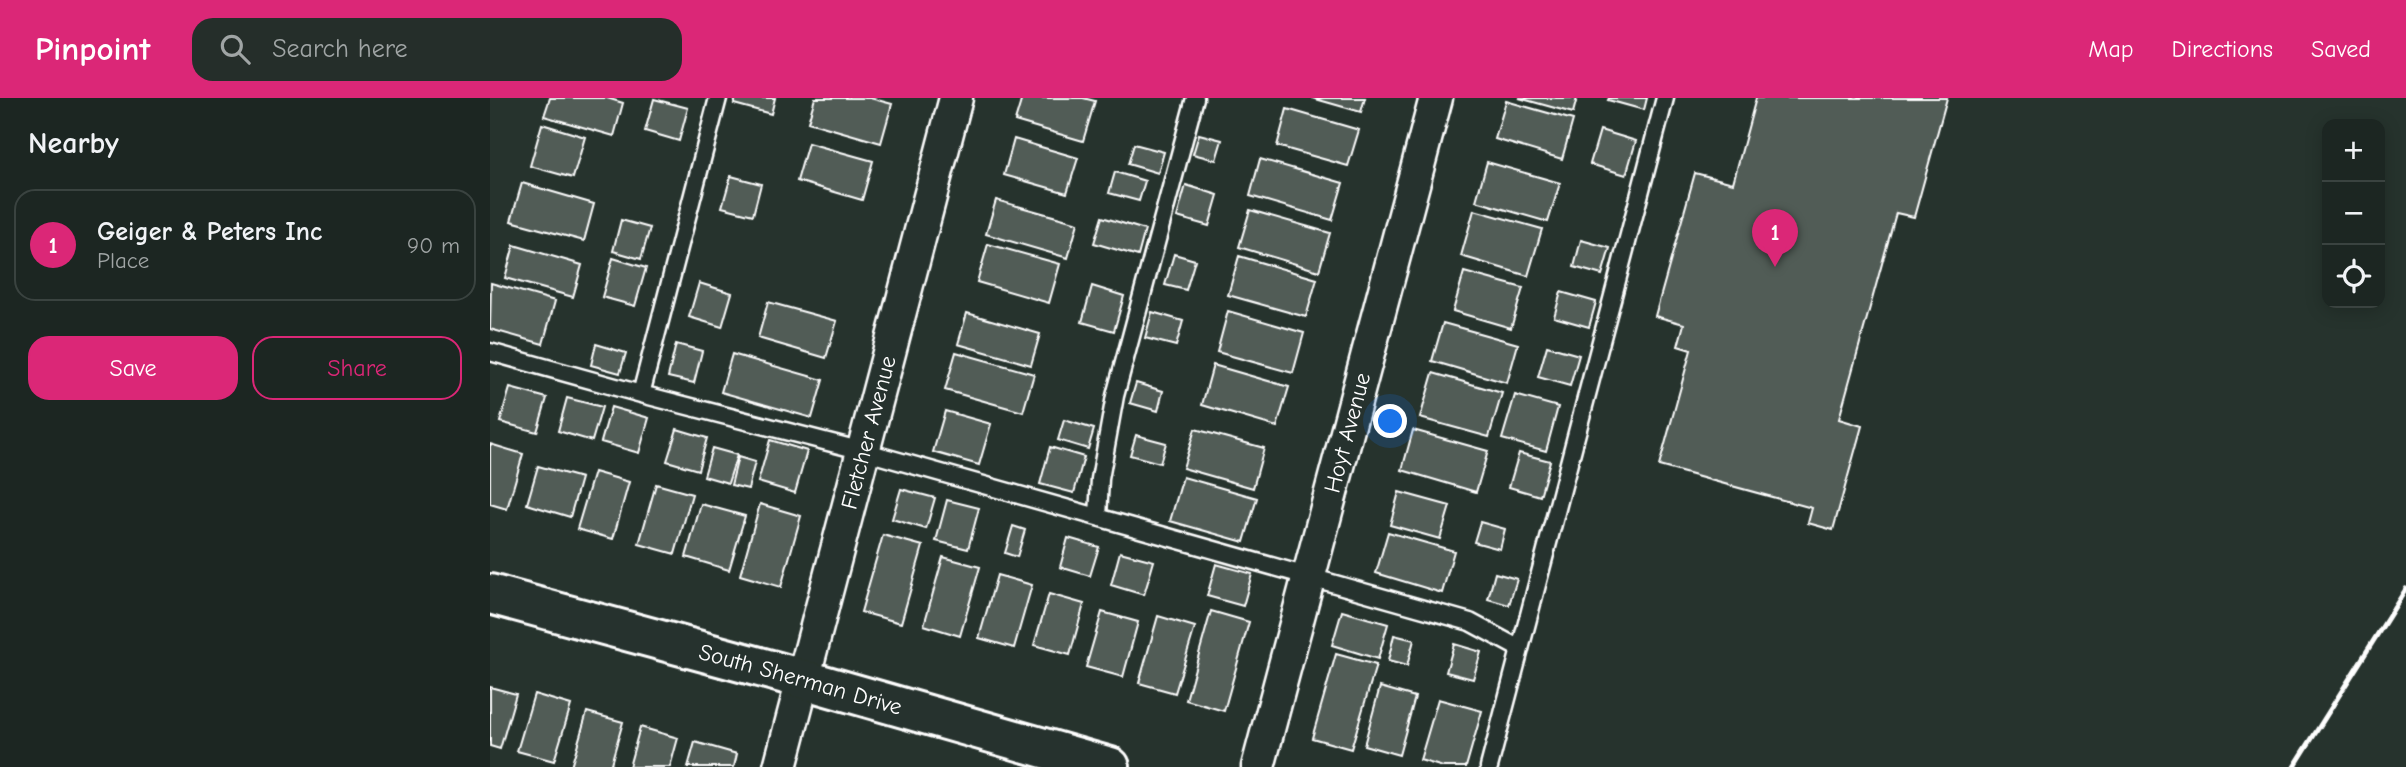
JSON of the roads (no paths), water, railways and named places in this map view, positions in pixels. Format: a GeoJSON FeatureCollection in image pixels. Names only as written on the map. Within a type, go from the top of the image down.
{"type":"FeatureCollection","features":[{"type":"Feature","properties":{"kind":"main road","name":"South Sherman Drive"},"geometry":{"type":"LineString","coordinates":[[490,594],[1110,767]]}},
{"type":"Feature","properties":{"kind":"street","name":"Fletcher Avenue"},"geometry":{"type":"LineString","coordinates":[[780,767],[956,98]]}},
{"type":"Feature","properties":{"kind":"street","name":"Hoyt Avenue"},"geometry":{"type":"LineString","coordinates":[[1258,767],[1436,98]]}},
{"type":"Feature","properties":{"kind":"lane"},"geometry":{"type":"LineString","coordinates":[[641,394],[718,98]]}},
{"type":"Feature","properties":{"kind":"lane"},"geometry":{"type":"LineString","coordinates":[[1098,517],[1100,479],[1115,396],[1195,98]]}},
{"type":"Feature","properties":{"kind":"lane"},"geometry":{"type":"LineString","coordinates":[[1489,767],[1665,98]]}},
{"type":"Feature","properties":{"kind":"lane"},"geometry":{"type":"LineString","coordinates":[[490,352],[863,451],[1470,622],[1520,649]]}},
{"type":"Feature","properties":{"kind":"railway"},"geometry":{"type":"LineString","coordinates":[[2294,767],[2406,589]]}},
{"type":"Feature","properties":{"kind":"place","name":"Geiger & Peters Inc"},"geometry":{"type":"Point","coordinates":[1775,267]}}]}
